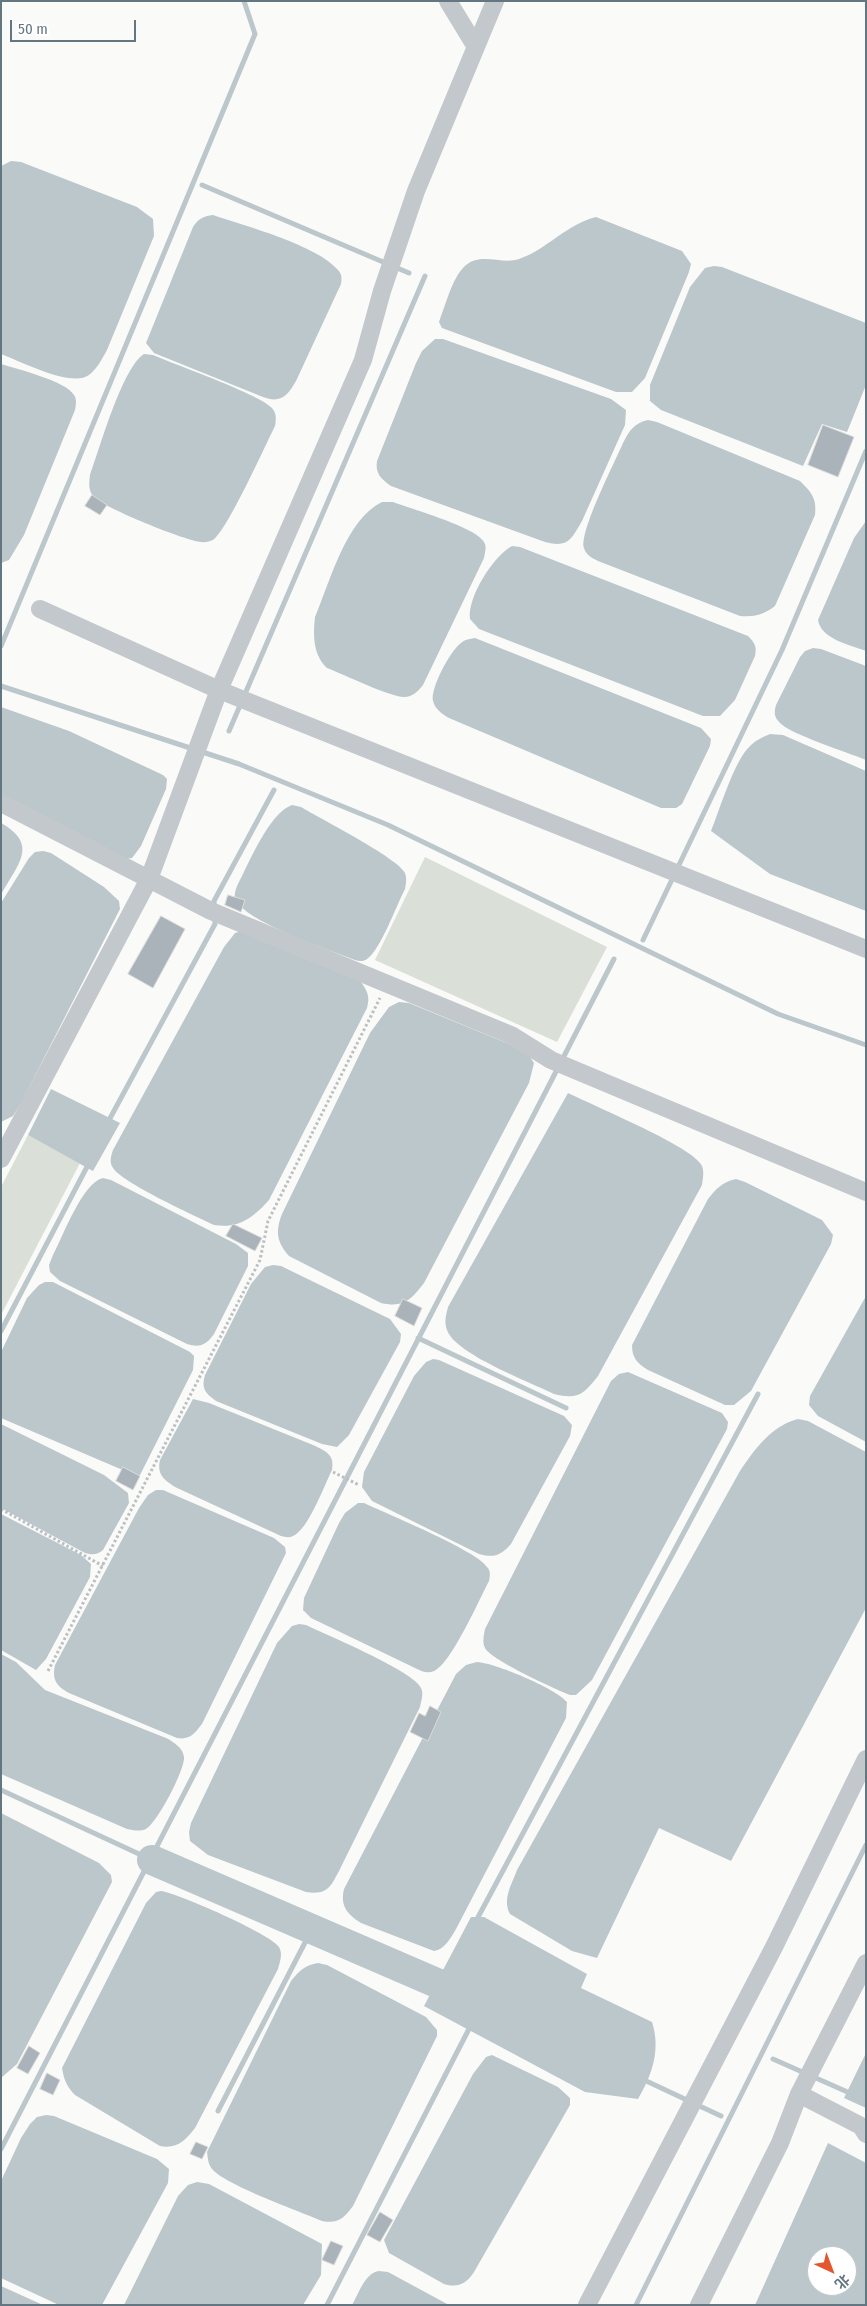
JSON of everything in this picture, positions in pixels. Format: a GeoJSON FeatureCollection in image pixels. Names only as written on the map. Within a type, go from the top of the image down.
{"type":"FeatureCollection","features":[{"type":"Feature","properties":{"kind":"lane"},"geometry":{"type":"LineString","coordinates":[[448,1],[476,46]]}},
{"type":"Feature","properties":{"kind":"lane"},"geometry":{"type":"LineString","coordinates":[[1,1159],[149,879],[219,690],[363,360],[382,291],[416,191],[495,1]]}},
{"type":"Feature","properties":{"kind":"lane"},"geometry":{"type":"LineString","coordinates":[[40,609],[219,690],[866,949]]}},
{"type":"Feature","properties":{"kind":"lane"},"geometry":{"type":"LineString","coordinates":[[1,804],[211,910],[511,1035],[552,1060],[866,1192]]}},
{"type":"Feature","properties":{"kind":"lane"},"geometry":{"type":"LineString","coordinates":[[587,2305],[774,1947],[866,1759]]}},
{"type":"Feature","properties":{"kind":"lane"},"geometry":{"type":"LineString","coordinates":[[699,2305],[780,2143],[799,2094],[866,1963]]}},
{"type":"Feature","properties":{"kind":"lane"},"geometry":{"type":"LineString","coordinates":[[799,2094],[861,2126],[866,2134]]}},
{"type":"Feature","properties":{"kind":"path"},"geometry":{"type":"LineString","coordinates":[[48,1671],[260,1260],[268,1221],[381,996]]}},
{"type":"Feature","properties":{"kind":"path"},"geometry":{"type":"LineString","coordinates":[[333,1472],[359,1485]]}},
{"type":"Feature","properties":{"kind":"path"},"geometry":{"type":"LineString","coordinates":[[1,1510],[103,1566]]}},
{"type":"Feature","properties":{"kind":"shaded area"},"geometry":{"type":"Polygon","coordinates":[[[11,161],[21,162],[137,207],[153,219],[154,236],[107,350],[94,370],[89,375],[81,378],[58,376],[1,354],[1,166],[11,161]]]}},
{"type":"Feature","properties":{"kind":"shaded area"},"geometry":{"type":"Polygon","coordinates":[[[213,215],[280,237],[314,252],[328,261],[341,275],[341,284],[296,381],[287,394],[279,399],[263,397],[154,353],[146,343],[193,227],[201,218],[213,215]]]}},
{"type":"Feature","properties":{"kind":"shaded area"},"geometry":{"type":"Polygon","coordinates":[[[596,217],[682,251],[691,264],[645,378],[632,392],[616,392],[442,328],[439,322],[448,296],[457,276],[466,265],[479,259],[506,261],[519,259],[538,250],[585,220],[596,217]]]}},
{"type":"Feature","properties":{"kind":"shaded area"},"geometry":{"type":"Polygon","coordinates":[[[722,267],[866,323],[866,385],[847,432],[822,424],[803,466],[661,410],[650,401],[650,385],[690,287],[705,268],[722,267]]]}},
{"type":"Feature","properties":{"kind":"shaded area"},"geometry":{"type":"Polygon","coordinates":[[[435,339],[443,339],[611,399],[626,410],[625,425],[582,521],[572,538],[568,541],[559,544],[545,542],[391,486],[379,475],[377,461],[416,363],[422,351],[435,339]]]}},
{"type":"Feature","properties":{"kind":"shaded area"},"geometry":{"type":"Polygon","coordinates":[[[144,354],[153,355],[251,395],[264,402],[275,412],[275,426],[255,468],[227,521],[213,540],[205,542],[194,540],[128,516],[100,502],[91,492],[89,484],[90,475],[112,410],[128,375],[136,362],[144,354]]]}},
{"type":"Feature","properties":{"kind":"shaded area"},"geometry":{"type":"Polygon","coordinates":[[[1,364],[52,380],[69,390],[76,398],[76,402],[75,410],[24,535],[9,560],[1,563],[1,364]]]}},
{"type":"Feature","properties":{"kind":"shaded area"},"geometry":{"type":"Polygon","coordinates":[[[648,420],[800,481],[810,492],[815,504],[815,515],[775,606],[771,609],[759,615],[740,616],[598,561],[586,553],[584,540],[592,513],[623,443],[632,428],[648,420]]]}},
{"type":"Feature","properties":{"kind":"shaded area"},"geometry":{"type":"Polygon","coordinates":[[[382,502],[393,502],[469,530],[479,536],[484,542],[486,550],[484,558],[423,685],[415,693],[407,697],[388,693],[327,668],[319,657],[315,644],[315,617],[341,553],[358,522],[369,510],[382,502]]]}},
{"type":"Feature","properties":{"kind":"shaded area"},"geometry":{"type":"Polygon","coordinates":[[[866,521],[866,651],[830,637],[820,627],[818,620],[854,538],[866,521]]]}},
{"type":"Feature","properties":{"kind":"shaded area"},"geometry":{"type":"Polygon","coordinates":[[[512,546],[520,547],[748,636],[755,645],[755,656],[735,700],[720,716],[703,716],[479,629],[470,619],[470,610],[477,589],[497,559],[512,546]]]}},
{"type":"Feature","properties":{"kind":"shaded area"},"geometry":{"type":"Polygon","coordinates":[[[475,638],[701,728],[711,739],[710,746],[682,804],[676,808],[661,808],[441,713],[433,701],[438,679],[457,647],[468,639],[475,638]]]}},
{"type":"Feature","properties":{"kind":"shaded area"},"geometry":{"type":"Polygon","coordinates":[[[813,648],[821,649],[866,666],[866,760],[796,733],[786,728],[776,717],[776,705],[800,657],[805,651],[813,648]]]}},
{"type":"Feature","properties":{"kind":"shaded area"},"geometry":{"type":"Polygon","coordinates":[[[1,707],[69,731],[163,775],[167,779],[166,789],[141,846],[132,858],[126,859],[1,801],[1,707]]]}},
{"type":"Feature","properties":{"kind":"shaded area"},"geometry":{"type":"Polygon","coordinates":[[[770,734],[783,735],[866,771],[866,911],[770,874],[711,831],[733,774],[744,753],[755,742],[770,734]]]}},
{"type":"Feature","properties":{"kind":"shaded area"},"geometry":{"type":"Polygon","coordinates":[[[292,805],[301,807],[374,848],[399,866],[405,873],[405,889],[383,937],[366,960],[355,960],[273,927],[245,910],[235,898],[237,887],[260,840],[275,818],[292,805]]]}},
{"type":"Feature","properties":{"kind":"shaded area"},"geometry":{"type":"Polygon","coordinates":[[[1,823],[13,831],[20,839],[22,856],[1,895],[1,823]]]}},
{"type":"Feature","properties":{"kind":"shaded area"},"geometry":{"type":"Polygon","coordinates":[[[35,852],[51,853],[104,887],[119,901],[120,909],[21,1103],[13,1116],[1,1122],[1,903],[29,858],[35,852]]]}},
{"type":"Feature","properties":{"kind":"shaded area"},"geometry":{"type":"Polygon","coordinates":[[[425,857],[607,947],[557,1042],[375,960],[425,857]]]}},
{"type":"Feature","properties":{"kind":"shaded area"},"geometry":{"type":"Polygon","coordinates":[[[242,931],[360,981],[367,991],[368,1001],[367,1008],[269,1200],[245,1221],[223,1226],[214,1225],[129,1182],[113,1168],[111,1159],[113,1150],[224,947],[235,933],[242,931]]]}},
{"type":"Feature","properties":{"kind":"shaded area"},"geometry":{"type":"Polygon","coordinates":[[[399,1002],[409,1003],[519,1048],[528,1054],[534,1063],[529,1083],[424,1283],[406,1301],[389,1304],[381,1303],[289,1256],[278,1236],[278,1226],[282,1214],[370,1033],[389,1007],[399,1002]]]}},
{"type":"Feature","properties":{"kind":"shaded area"},"geometry":{"type":"Polygon","coordinates":[[[51,1089],[120,1123],[93,1171],[28,1135],[51,1089]]]}},
{"type":"Feature","properties":{"kind":"shaded area"},"geometry":{"type":"Polygon","coordinates":[[[568,1093],[678,1146],[692,1155],[703,1168],[702,1185],[598,1376],[589,1387],[575,1396],[554,1394],[478,1358],[453,1339],[447,1330],[445,1321],[448,1307],[568,1093]]]}},
{"type":"Feature","properties":{"kind":"shaded area"},"geometry":{"type":"Polygon","coordinates":[[[28,1135],[80,1163],[1,1315],[1,1187],[28,1135]]]}},
{"type":"Feature","properties":{"kind":"shaded area"},"geometry":{"type":"Polygon","coordinates":[[[103,1178],[111,1180],[236,1244],[248,1253],[248,1266],[214,1334],[205,1343],[196,1346],[187,1344],[60,1281],[50,1272],[49,1265],[74,1211],[88,1189],[103,1178]]]}},
{"type":"Feature","properties":{"kind":"shaded area"},"geometry":{"type":"Polygon","coordinates":[[[736,1179],[822,1220],[833,1235],[831,1244],[751,1391],[734,1405],[725,1405],[648,1370],[636,1360],[632,1345],[708,1199],[720,1186],[736,1179]]]}},
{"type":"Feature","properties":{"kind":"shaded area"},"geometry":{"type":"Polygon","coordinates":[[[281,1266],[390,1319],[401,1334],[400,1342],[349,1435],[337,1447],[322,1444],[216,1401],[205,1390],[203,1383],[205,1375],[251,1284],[265,1267],[281,1266]]]}},
{"type":"Feature","properties":{"kind":"shaded area"},"geometry":{"type":"Polygon","coordinates":[[[45,1282],[53,1282],[190,1352],[194,1356],[193,1370],[139,1477],[1,1418],[1,1352],[27,1298],[39,1285],[45,1282]]]}},
{"type":"Feature","properties":{"kind":"shaded area"},"geometry":{"type":"Polygon","coordinates":[[[866,1296],[866,1442],[818,1416],[809,1405],[810,1396],[866,1296]]]}},
{"type":"Feature","properties":{"kind":"shaded area"},"geometry":{"type":"Polygon","coordinates":[[[433,1359],[564,1416],[572,1425],[570,1436],[511,1544],[496,1555],[479,1554],[372,1501],[362,1487],[364,1472],[414,1376],[426,1362],[433,1359]]]}},
{"type":"Feature","properties":{"kind":"shaded area"},"geometry":{"type":"Polygon","coordinates":[[[628,1372],[722,1413],[728,1422],[727,1429],[592,1680],[576,1695],[570,1695],[524,1674],[499,1660],[485,1648],[484,1634],[611,1381],[619,1374],[628,1372]]]}},
{"type":"Feature","properties":{"kind":"shaded area"},"geometry":{"type":"Polygon","coordinates":[[[193,1399],[209,1403],[313,1445],[322,1449],[331,1457],[332,1470],[310,1517],[299,1532],[290,1537],[281,1536],[175,1487],[162,1476],[159,1469],[160,1460],[193,1399]]]}},
{"type":"Feature","properties":{"kind":"shaded area"},"geometry":{"type":"Polygon","coordinates":[[[798,1419],[808,1421],[866,1452],[866,1608],[731,1861],[659,1828],[597,1958],[572,1951],[510,1914],[507,1897],[510,1886],[517,1870],[740,1471],[764,1439],[788,1422],[798,1419]]]}},
{"type":"Feature","properties":{"kind":"shaded area"},"geometry":{"type":"Polygon","coordinates":[[[1,1424],[104,1475],[128,1493],[129,1503],[103,1550],[95,1554],[85,1553],[1,1508],[1,1424]]]}},
{"type":"Feature","properties":{"kind":"shaded area"},"geometry":{"type":"Polygon","coordinates":[[[156,1490],[163,1490],[274,1538],[285,1547],[286,1553],[202,1724],[194,1733],[185,1738],[177,1738],[69,1693],[58,1685],[54,1674],[55,1665],[139,1508],[148,1495],[156,1490]]]}},
{"type":"Feature","properties":{"kind":"shaded area"},"geometry":{"type":"Polygon","coordinates":[[[358,1503],[364,1503],[450,1542],[480,1560],[489,1570],[489,1581],[464,1630],[448,1657],[434,1671],[426,1672],[417,1669],[311,1618],[303,1610],[304,1598],[339,1523],[345,1513],[358,1503]]]}},
{"type":"Feature","properties":{"kind":"shaded area"},"geometry":{"type":"Polygon","coordinates":[[[1,1514],[81,1555],[91,1564],[90,1577],[46,1659],[36,1670],[1,1650],[1,1514]]]}},
{"type":"Feature","properties":{"kind":"shaded area"},"geometry":{"type":"Polygon","coordinates":[[[306,1625],[388,1664],[415,1681],[421,1688],[422,1693],[420,1707],[339,1871],[327,1889],[313,1893],[208,1855],[190,1841],[189,1832],[191,1823],[277,1643],[292,1626],[306,1625]]]}},
{"type":"Feature","properties":{"kind":"shaded area"},"geometry":{"type":"Polygon","coordinates":[[[1,1654],[16,1662],[45,1690],[166,1738],[180,1748],[184,1757],[180,1773],[163,1807],[151,1825],[146,1829],[138,1831],[127,1829],[1,1774],[1,1654]]]}},
{"type":"Feature","properties":{"kind":"shaded area"},"geometry":{"type":"Polygon","coordinates":[[[477,1662],[510,1671],[538,1683],[560,1696],[567,1702],[566,1718],[456,1929],[444,1946],[434,1951],[361,1923],[348,1913],[344,1905],[343,1895],[344,1889],[456,1674],[466,1665],[477,1662]]]}},
{"type":"Feature","properties":{"kind":"shaded area"},"geometry":{"type":"Polygon","coordinates":[[[1,1813],[99,1863],[111,1875],[112,1882],[17,2064],[1,2078],[1,1813]]]}},
{"type":"Feature","properties":{"kind":"shaded area"},"geometry":{"type":"Polygon","coordinates":[[[161,1891],[203,1906],[259,1933],[279,1947],[281,1955],[278,1969],[195,2128],[180,2143],[166,2147],[160,2146],[75,2095],[66,2083],[62,2068],[146,1903],[156,1892],[161,1891]]]}},
{"type":"Feature","properties":{"kind":"shaded area"},"geometry":{"type":"Polygon","coordinates":[[[471,1917],[484,1917],[587,1974],[581,1988],[652,2022],[656,2042],[654,2062],[638,2099],[585,2092],[424,2006],[471,1917]]]}},
{"type":"Feature","properties":{"kind":"shaded area"},"geometry":{"type":"Polygon","coordinates":[[[318,1963],[327,1965],[426,2017],[437,2030],[437,2036],[353,2206],[340,2220],[332,2222],[322,2221],[264,2198],[233,2183],[211,2168],[207,2152],[291,1981],[309,1965],[318,1963]]]}},
{"type":"Feature","properties":{"kind":"shaded area"},"geometry":{"type":"Polygon","coordinates":[[[866,2053],[866,2108],[844,2098],[866,2053]]]}},
{"type":"Feature","properties":{"kind":"shaded area"},"geometry":{"type":"Polygon","coordinates":[[[492,2055],[558,2087],[570,2098],[570,2105],[474,2272],[468,2280],[453,2286],[444,2284],[389,2253],[384,2240],[473,2074],[486,2057],[492,2055]]]}},
{"type":"Feature","properties":{"kind":"shaded area"},"geometry":{"type":"Polygon","coordinates":[[[54,2116],[157,2159],[169,2169],[168,2183],[102,2305],[59,2305],[1,2278],[1,2181],[21,2138],[30,2124],[37,2117],[54,2116]]]}},
{"type":"Feature","properties":{"kind":"shaded area"},"geometry":{"type":"Polygon","coordinates":[[[828,2143],[866,2163],[866,2305],[755,2305],[828,2143]]]}},
{"type":"Feature","properties":{"kind":"shaded area"},"geometry":{"type":"Polygon","coordinates":[[[197,2182],[209,2184],[322,2244],[321,2275],[303,2305],[124,2305],[178,2196],[188,2185],[197,2182]]]}},
{"type":"Feature","properties":{"kind":"shaded area"},"geometry":{"type":"Polygon","coordinates":[[[379,2271],[388,2272],[449,2305],[352,2305],[366,2279],[379,2271]]]}},
{"type":"Feature","properties":{"kind":"shaded area"},"geometry":{"type":"Polygon","coordinates":[[[1,2286],[43,2305],[1,2305],[1,2286]]]}},
{"type":"Feature","properties":{"kind":"building"},"geometry":{"type":"Polygon","coordinates":[[[823,425],[854,437],[838,477],[808,465],[823,425]]]}},
{"type":"Feature","properties":{"kind":"building"},"geometry":{"type":"Polygon","coordinates":[[[92,495],[107,505],[100,515],[85,506],[92,495]]]}},
{"type":"Feature","properties":{"kind":"building"},"geometry":{"type":"Polygon","coordinates":[[[228,895],[245,900],[241,912],[225,905],[228,895]]]}},
{"type":"Feature","properties":{"kind":"building"},"geometry":{"type":"Polygon","coordinates":[[[161,916],[185,929],[153,988],[128,974],[161,916]]]}},
{"type":"Feature","properties":{"kind":"building"},"geometry":{"type":"Polygon","coordinates":[[[233,1224],[262,1238],[255,1251],[226,1236],[233,1224]]]}},
{"type":"Feature","properties":{"kind":"building"},"geometry":{"type":"Polygon","coordinates":[[[403,1299],[422,1308],[414,1326],[395,1316],[403,1299]]]}},
{"type":"Feature","properties":{"kind":"building"},"geometry":{"type":"Polygon","coordinates":[[[123,1467],[140,1476],[133,1490],[116,1481],[123,1467]]]}},
{"type":"Feature","properties":{"kind":"building"},"geometry":{"type":"Polygon","coordinates":[[[430,1706],[441,1712],[428,1741],[410,1732],[419,1713],[425,1716],[430,1706]]]}},
{"type":"Feature","properties":{"kind":"building"},"geometry":{"type":"Polygon","coordinates":[[[29,2046],[40,2053],[28,2074],[17,2068],[29,2046]]]}},
{"type":"Feature","properties":{"kind":"building"},"geometry":{"type":"Polygon","coordinates":[[[47,2073],[60,2080],[53,2095],[40,2089],[47,2073]]]}},
{"type":"Feature","properties":{"kind":"building"},"geometry":{"type":"Polygon","coordinates":[[[196,2142],[208,2147],[202,2159],[190,2154],[196,2142]]]}},
{"type":"Feature","properties":{"kind":"building"},"geometry":{"type":"Polygon","coordinates":[[[380,2212],[393,2220],[380,2242],[367,2235],[380,2212]]]}},
{"type":"Feature","properties":{"kind":"building"},"geometry":{"type":"Polygon","coordinates":[[[331,2241],[343,2246],[334,2265],[322,2260],[331,2241]]]}},
{"type":"Feature","properties":{"kind":"waterway"},"geometry":{"type":"LineString","coordinates":[[1,646],[255,34],[244,1]]}},
{"type":"Feature","properties":{"kind":"waterway"},"geometry":{"type":"LineString","coordinates":[[202,185],[409,273]]}},
{"type":"Feature","properties":{"kind":"waterway"},"geometry":{"type":"LineString","coordinates":[[229,731],[425,276]]}},
{"type":"Feature","properties":{"kind":"waterway"},"geometry":{"type":"LineString","coordinates":[[643,940],[782,650],[866,451]]}},
{"type":"Feature","properties":{"kind":"waterway"},"geometry":{"type":"LineString","coordinates":[[1,686],[239,764],[388,825],[778,1014],[866,1045]]}},
{"type":"Feature","properties":{"kind":"waterway"},"geometry":{"type":"LineString","coordinates":[[108,1122],[215,924],[214,901],[274,790]]}},
{"type":"Feature","properties":{"kind":"waterway"},"geometry":{"type":"LineString","coordinates":[[1,2149],[614,959]]}},
{"type":"Feature","properties":{"kind":"waterway"},"geometry":{"type":"LineString","coordinates":[[1,1331],[89,1163]]}},
{"type":"Feature","properties":{"kind":"waterway"},"geometry":{"type":"LineString","coordinates":[[418,1338],[566,1408]]}},
{"type":"Feature","properties":{"kind":"waterway"},"geometry":{"type":"LineString","coordinates":[[476,1921],[758,1394]]}},
{"type":"Feature","properties":{"kind":"waterway"},"geometry":{"type":"LineString","coordinates":[[1,1790],[152,1860]]}},
{"type":"Feature","properties":{"kind":"waterway"},"geometry":{"type":"LineString","coordinates":[[636,2305],[866,1845]]}},
{"type":"Feature","properties":{"kind":"waterway"},"geometry":{"type":"LineString","coordinates":[[152,1860],[446,1987]]}},
{"type":"Feature","properties":{"kind":"waterway"},"geometry":{"type":"LineString","coordinates":[[218,2111],[312,1929]]}},
{"type":"Feature","properties":{"kind":"waterway"},"geometry":{"type":"LineString","coordinates":[[327,2305],[471,2025]]}},
{"type":"Feature","properties":{"kind":"waterway"},"geometry":{"type":"LineString","coordinates":[[773,2059],[852,2094]]}},
{"type":"Feature","properties":{"kind":"waterway"},"geometry":{"type":"LineString","coordinates":[[642,2079],[721,2116]]}}]}
